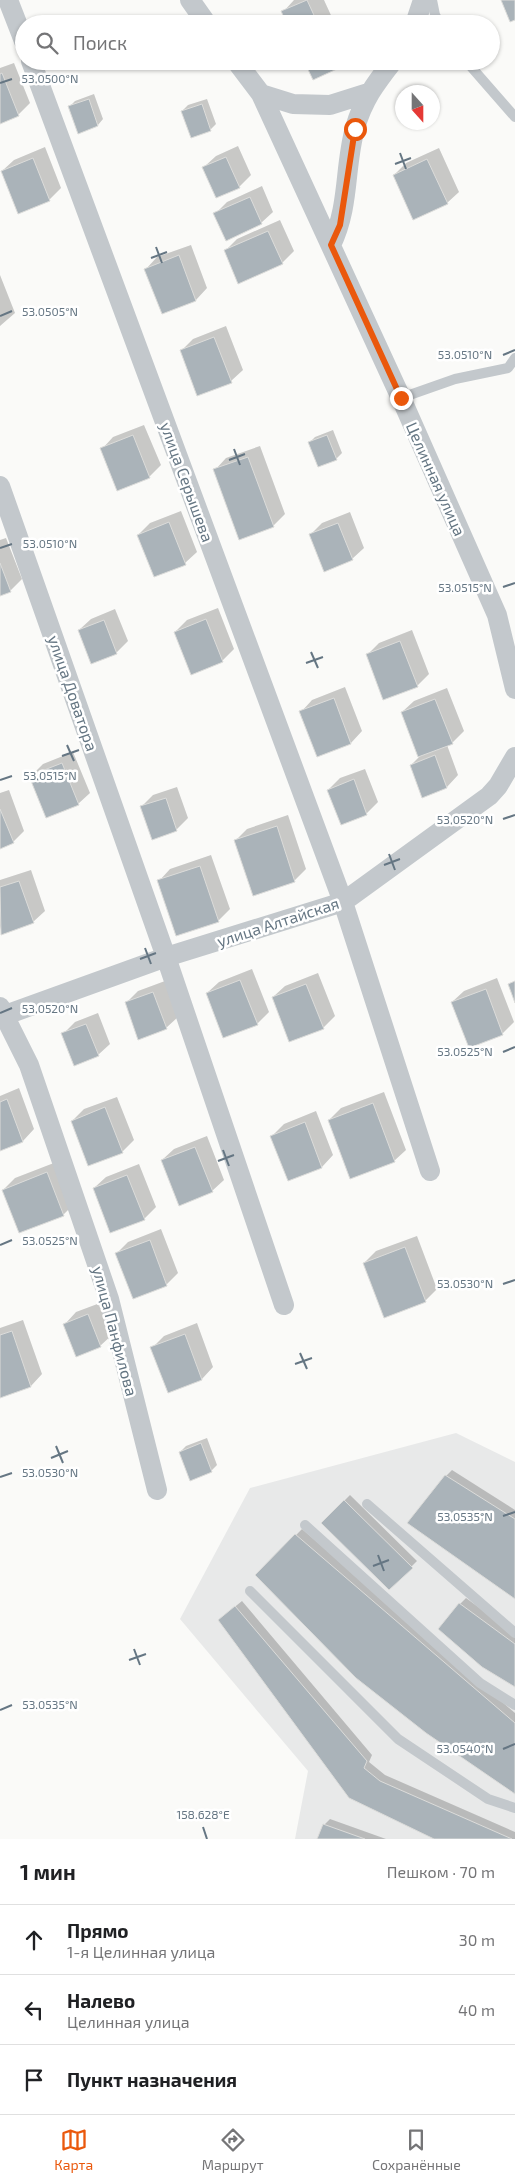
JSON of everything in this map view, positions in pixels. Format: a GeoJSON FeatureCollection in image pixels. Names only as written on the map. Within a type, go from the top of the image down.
{"type":"FeatureCollection","features":[{"type":"Feature","properties":{"kind":"street"},"geometry":{"type":"LineString","coordinates":[[8,0],[15,18]]}},
{"type":"Feature","properties":{"kind":"street"},"geometry":{"type":"LineString","coordinates":[[190,0],[201,15]]}},
{"type":"Feature","properties":{"kind":"street"},"geometry":{"type":"LineString","coordinates":[[418,15],[423,0]]}},
{"type":"Feature","properties":{"kind":"street","name":"улица Серышева"},"geometry":{"type":"LineString","coordinates":[[34,70],[343,902],[430,1171]]}},
{"type":"Feature","properties":{"kind":"street","name":"Целинная улица"},"geometry":{"type":"LineString","coordinates":[[243,70],[261,94],[401,398],[497,615],[515,689]]}},
{"type":"Feature","properties":{"kind":"street"},"geometry":{"type":"LineString","coordinates":[[331,245],[340,225],[355,129],[368,93],[386,70]]}},
{"type":"Feature","properties":{"kind":"street"},"geometry":{"type":"LineString","coordinates":[[261,94],[293,104],[330,105],[368,93]]}},
{"type":"Feature","properties":{"kind":"street","name":"улица Доватора"},"geometry":{"type":"LineString","coordinates":[[0,486],[166,957],[284,1305]]}},
{"type":"Feature","properties":{"kind":"street","name":"улица Алтайская"},"geometry":{"type":"LineString","coordinates":[[1,1013],[166,957],[343,902],[488,796],[498,786],[515,757]]}},
{"type":"Feature","properties":{"kind":"street","name":"улица Панфилова"},"geometry":{"type":"LineString","coordinates":[[1,1013],[29,1065],[109,1299],[157,1490]]}},
{"type":"Feature","properties":{"kind":"lane"},"geometry":{"type":"LineString","coordinates":[[432,0],[435,15]]}},
{"type":"Feature","properties":{"kind":"lane"},"geometry":{"type":"LineString","coordinates":[[474,70],[515,117]]}},
{"type":"Feature","properties":{"kind":"lane"},"geometry":{"type":"LineString","coordinates":[[401,398],[455,379],[508,368],[515,358]]}},
{"type":"Feature","properties":{"kind":"lane"},"geometry":{"type":"LineString","coordinates":[[367,1504],[515,1633]]}},
{"type":"Feature","properties":{"kind":"lane"},"geometry":{"type":"LineString","coordinates":[[305,1526],[480,1683],[515,1705]]}},
{"type":"Feature","properties":{"kind":"lane"},"geometry":{"type":"LineString","coordinates":[[250,1591],[398,1740],[488,1799],[515,1808]]}},
{"type":"Feature","properties":{"kind":"shaded area"},"geometry":{"type":"Polygon","coordinates":[[[456,1433],[515,1462],[515,1839],[295,1839],[308,1771],[180,1619],[250,1488],[456,1433]]]}},
{"type":"Feature","properties":{"kind":"building"},"geometry":{"type":"Polygon","coordinates":[[[307,0],[314,15],[283,15],[281,11],[307,0]]]}},
{"type":"Feature","properties":{"kind":"building"},"geometry":{"type":"Polygon","coordinates":[[[501,0],[515,0],[515,20],[510,22],[501,0]]]}},
{"type":"Feature","properties":{"kind":"building"},"geometry":{"type":"Polygon","coordinates":[[[308,70],[335,70],[313,80],[308,70]]]}},
{"type":"Feature","properties":{"kind":"building"},"geometry":{"type":"Polygon","coordinates":[[[2,73],[19,116],[0,124],[0,74],[2,73]]]}},
{"type":"Feature","properties":{"kind":"building"},"geometry":{"type":"Polygon","coordinates":[[[89,99],[98,126],[78,134],[68,106],[89,99]]]}},
{"type":"Feature","properties":{"kind":"building"},"geometry":{"type":"Polygon","coordinates":[[[202,104],[211,131],[191,138],[181,111],[202,104]]]}},
{"type":"Feature","properties":{"kind":"building"},"geometry":{"type":"Polygon","coordinates":[[[226,157],[240,188],[216,198],[202,167],[226,157]]]}},
{"type":"Feature","properties":{"kind":"building"},"geometry":{"type":"Polygon","coordinates":[[[33,158],[50,201],[18,214],[1,171],[33,158]]]}},
{"type":"Feature","properties":{"kind":"building"},"geometry":{"type":"Polygon","coordinates":[[[427,159],[448,204],[413,220],[393,175],[427,159]]]}},
{"type":"Feature","properties":{"kind":"building"},"geometry":{"type":"Polygon","coordinates":[[[250,197],[262,224],[226,241],[213,213],[250,197]]]}},
{"type":"Feature","properties":{"kind":"building"},"geometry":{"type":"Polygon","coordinates":[[[268,231],[283,264],[238,284],[224,250],[268,231]]]}},
{"type":"Feature","properties":{"kind":"building"},"geometry":{"type":"Polygon","coordinates":[[[179,255],[196,301],[162,314],[144,269],[179,255]]]}},
{"type":"Feature","properties":{"kind":"building"},"geometry":{"type":"Polygon","coordinates":[[[214,337],[232,383],[197,396],[180,350],[214,337]]]}},
{"type":"Feature","properties":{"kind":"building"},"geometry":{"type":"Polygon","coordinates":[[[133,435],[150,478],[117,491],[100,448],[133,435]]]}},
{"type":"Feature","properties":{"kind":"building"},"geometry":{"type":"Polygon","coordinates":[[[327,435],[337,460],[318,467],[308,442],[327,435]]]}},
{"type":"Feature","properties":{"kind":"building"},"geometry":{"type":"Polygon","coordinates":[[[248,457],[274,527],[239,540],[213,469],[248,457]]]}},
{"type":"Feature","properties":{"kind":"building"},"geometry":{"type":"Polygon","coordinates":[[[169,522],[186,565],[154,577],[137,535],[169,522]]]}},
{"type":"Feature","properties":{"kind":"building"},"geometry":{"type":"Polygon","coordinates":[[[338,523],[353,560],[324,572],[309,534],[338,523]]]}},
{"type":"Feature","properties":{"kind":"building"},"geometry":{"type":"Polygon","coordinates":[[[0,563],[11,592],[0,596],[0,563]]]}},
{"type":"Feature","properties":{"kind":"building"},"geometry":{"type":"Polygon","coordinates":[[[206,619],[223,662],[191,675],[174,632],[206,619]]]}},
{"type":"Feature","properties":{"kind":"building"},"geometry":{"type":"Polygon","coordinates":[[[104,620],[117,654],[91,664],[78,630],[104,620]]]}},
{"type":"Feature","properties":{"kind":"building"},"geometry":{"type":"Polygon","coordinates":[[[400,641],[418,687],[383,700],[366,654],[400,641]]]}},
{"type":"Feature","properties":{"kind":"building"},"geometry":{"type":"Polygon","coordinates":[[[334,698],[351,744],[317,757],[299,711],[334,698]]]}},
{"type":"Feature","properties":{"kind":"building"},"geometry":{"type":"Polygon","coordinates":[[[435,699],[453,744],[418,757],[401,712],[435,699]]]}},
{"type":"Feature","properties":{"kind":"building"},"geometry":{"type":"Polygon","coordinates":[[[435,755],[447,788],[422,798],[410,765],[435,755]]]}},
{"type":"Feature","properties":{"kind":"building"},"geometry":{"type":"Polygon","coordinates":[[[62,763],[79,805],[46,818],[29,776],[62,763]]]}},
{"type":"Feature","properties":{"kind":"building"},"geometry":{"type":"Polygon","coordinates":[[[354,779],[367,815],[341,825],[327,790],[354,779]]]}},
{"type":"Feature","properties":{"kind":"building"},"geometry":{"type":"Polygon","coordinates":[[[166,798],[177,831],[152,840],[140,806],[166,798]]]}},
{"type":"Feature","properties":{"kind":"building"},"geometry":{"type":"Polygon","coordinates":[[[0,809],[14,843],[0,849],[0,809]]]}},
{"type":"Feature","properties":{"kind":"building"},"geometry":{"type":"Polygon","coordinates":[[[277,826],[295,882],[253,896],[234,840],[277,826]]]}},
{"type":"Feature","properties":{"kind":"building"},"geometry":{"type":"Polygon","coordinates":[[[200,866],[219,922],[176,936],[157,880],[200,866]]]}},
{"type":"Feature","properties":{"kind":"building"},"geometry":{"type":"Polygon","coordinates":[[[19,881],[34,923],[1,935],[0,887],[19,881]]]}},
{"type":"Feature","properties":{"kind":"building"},"geometry":{"type":"Polygon","coordinates":[[[240,980],[258,1025],[223,1038],[206,993],[240,980]]]}},
{"type":"Feature","properties":{"kind":"building"},"geometry":{"type":"Polygon","coordinates":[[[515,981],[515,1003],[508,984],[515,981]]]}},
{"type":"Feature","properties":{"kind":"building"},"geometry":{"type":"Polygon","coordinates":[[[306,984],[324,1029],[289,1042],[272,997],[306,984]]]}},
{"type":"Feature","properties":{"kind":"building"},"geometry":{"type":"Polygon","coordinates":[[[486,989],[503,1035],[469,1048],[451,1002],[486,989]]]}},
{"type":"Feature","properties":{"kind":"building"},"geometry":{"type":"Polygon","coordinates":[[[153,992],[167,1029],[138,1040],[125,1002],[153,992]]]}},
{"type":"Feature","properties":{"kind":"building"},"geometry":{"type":"Polygon","coordinates":[[[86,1024],[99,1056],[74,1066],[61,1033],[86,1024]]]}},
{"type":"Feature","properties":{"kind":"building"},"geometry":{"type":"Polygon","coordinates":[[[7,1099],[23,1142],[0,1151],[0,1102],[7,1099]]]}},
{"type":"Feature","properties":{"kind":"building"},"geometry":{"type":"Polygon","coordinates":[[[373,1103],[395,1162],[350,1179],[328,1120],[373,1103]]]}},
{"type":"Feature","properties":{"kind":"building"},"geometry":{"type":"Polygon","coordinates":[[[105,1107],[123,1153],[88,1166],[71,1121],[105,1107]]]}},
{"type":"Feature","properties":{"kind":"building"},"geometry":{"type":"Polygon","coordinates":[[[305,1122],[322,1168],[288,1181],[270,1136],[305,1122]]]}},
{"type":"Feature","properties":{"kind":"building"},"geometry":{"type":"Polygon","coordinates":[[[195,1147],[213,1192],[179,1206],[161,1160],[195,1147]]]}},
{"type":"Feature","properties":{"kind":"building"},"geometry":{"type":"Polygon","coordinates":[[[47,1172],[64,1216],[19,1233],[2,1190],[47,1172]]]}},
{"type":"Feature","properties":{"kind":"building"},"geometry":{"type":"Polygon","coordinates":[[[127,1175],[145,1220],[110,1233],[93,1188],[127,1175]]]}},
{"type":"Feature","properties":{"kind":"building"},"geometry":{"type":"Polygon","coordinates":[[[150,1240],[167,1286],[133,1299],[115,1253],[150,1240]]]}},
{"type":"Feature","properties":{"kind":"building"},"geometry":{"type":"Polygon","coordinates":[[[405,1247],[426,1302],[384,1318],[363,1263],[405,1247]]]}},
{"type":"Feature","properties":{"kind":"building"},"geometry":{"type":"Polygon","coordinates":[[[88,1314],[101,1347],[76,1357],[63,1324],[88,1314]]]}},
{"type":"Feature","properties":{"kind":"building"},"geometry":{"type":"Polygon","coordinates":[[[12,1331],[31,1387],[0,1398],[0,1335],[12,1331]]]}},
{"type":"Feature","properties":{"kind":"building"},"geometry":{"type":"Polygon","coordinates":[[[185,1334],[202,1380],[168,1393],[150,1347],[185,1334]]]}},
{"type":"Feature","properties":{"kind":"building"},"geometry":{"type":"Polygon","coordinates":[[[201,1443],[212,1472],[190,1481],[179,1452],[201,1443]]]}},
{"type":"Feature","properties":{"kind":"building"},"geometry":{"type":"Polygon","coordinates":[[[445,1475],[515,1519],[515,1599],[407,1523],[445,1475]]]}},
{"type":"Feature","properties":{"kind":"building"},"geometry":{"type":"Polygon","coordinates":[[[344,1500],[413,1568],[389,1590],[321,1523],[344,1500]]]}},
{"type":"Feature","properties":{"kind":"building"},"geometry":{"type":"Polygon","coordinates":[[[295,1534],[515,1723],[515,1794],[426,1733],[356,1678],[255,1575],[295,1534]]]}},
{"type":"Feature","properties":{"kind":"building"},"geometry":{"type":"Polygon","coordinates":[[[459,1603],[515,1644],[515,1687],[482,1667],[438,1629],[459,1603]]]}},
{"type":"Feature","properties":{"kind":"building"},"geometry":{"type":"Polygon","coordinates":[[[235,1606],[367,1761],[364,1768],[380,1781],[512,1839],[434,1839],[349,1798],[218,1620],[235,1606]]]}},
{"type":"Feature","properties":{"kind":"building"},"geometry":{"type":"Polygon","coordinates":[[[323,1824],[365,1839],[317,1839],[323,1824]]]}},
{"type":"Feature","properties":{"kind":"route"},"geometry":{"type":"LineString","coordinates":[[355,129],[340,225],[331,245],[401,398]]}}]}
